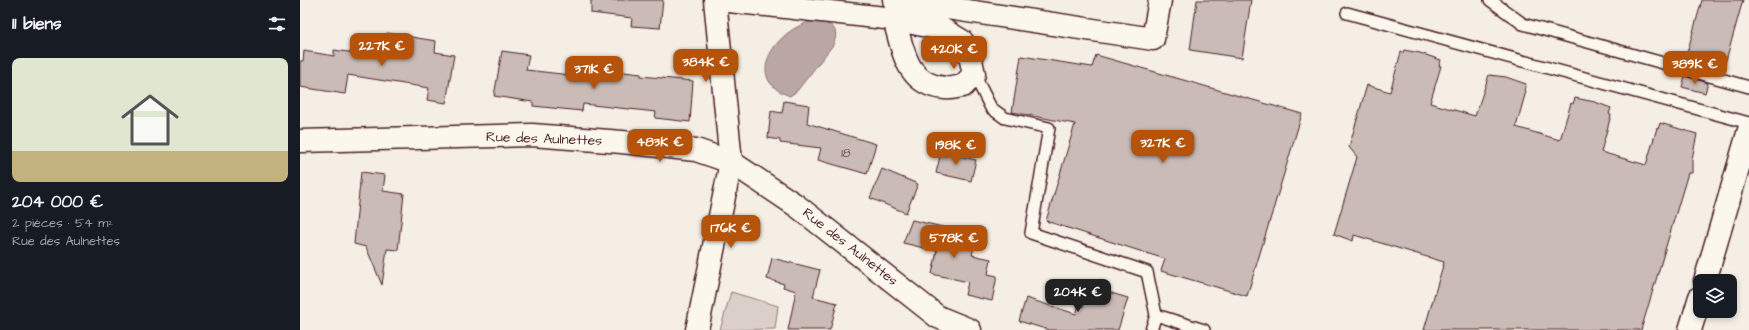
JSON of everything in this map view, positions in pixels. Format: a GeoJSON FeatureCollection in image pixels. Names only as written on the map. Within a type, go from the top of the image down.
{"type":"FeatureCollection","features":[{"type":"Feature","properties":{"kind":"street"},"geometry":{"type":"LineString","coordinates":[[697,330],[731,162],[715,0]]}},
{"type":"Feature","properties":{"kind":"street"},"geometry":{"type":"LineString","coordinates":[[720,0],[894,9],[1153,39],[1160,0]]}},
{"type":"Feature","properties":{"kind":"street"},"geometry":{"type":"LineString","coordinates":[[894,9],[942,29],[962,42],[970,56],[974,74],[963,86],[945,88],[926,84],[909,67],[894,9]]}},
{"type":"Feature","properties":{"kind":"street"},"geometry":{"type":"LineString","coordinates":[[1707,274],[1749,130]]}},
{"type":"Feature","properties":{"kind":"street","name":"Rue des Aulnettes"},"geometry":{"type":"LineString","coordinates":[[300,141],[532,136],[622,142],[696,150],[731,162],[798,206],[938,317],[970,330]]}},
{"type":"Feature","properties":{"kind":"street"},"geometry":{"type":"LineString","coordinates":[[1690,330],[1694,318]]}},
{"type":"Feature","properties":{"kind":"lane"},"geometry":{"type":"LineString","coordinates":[[1490,0],[1523,24],[1749,87]]}},
{"type":"Feature","properties":{"kind":"lane"},"geometry":{"type":"LineString","coordinates":[[1347,13],[1749,123]]}},
{"type":"Feature","properties":{"kind":"lane"},"geometry":{"type":"LineString","coordinates":[[974,74],[991,108],[1005,118],[1049,128],[1031,233],[1147,272],[1156,315],[1151,330]]}},
{"type":"Feature","properties":{"kind":"lane"},"geometry":{"type":"LineString","coordinates":[[1156,315],[1204,330]]}},
{"type":"Feature","properties":{"kind":"shaded area"},"geometry":{"type":"Polygon","coordinates":[[[814,21],[825,23],[832,27],[836,34],[835,39],[833,45],[797,91],[790,96],[775,88],[768,78],[766,66],[770,54],[777,43],[788,33],[801,25],[814,21]]]}},
{"type":"Feature","properties":{"kind":"shaded area"},"geometry":{"type":"Polygon","coordinates":[[[731,292],[778,306],[775,329],[720,330],[731,292]]]}},
{"type":"Feature","properties":{"kind":"building"},"geometry":{"type":"Polygon","coordinates":[[[591,0],[663,0],[660,28],[631,26],[632,18],[591,13],[591,0]]]}},
{"type":"Feature","properties":{"kind":"building"},"geometry":{"type":"Polygon","coordinates":[[[1197,0],[1251,0],[1242,58],[1190,50],[1197,0]]]}},
{"type":"Feature","properties":{"kind":"building"},"geometry":{"type":"Polygon","coordinates":[[[1702,0],[1743,0],[1723,71],[1688,63],[1688,61],[1685,60],[1702,0]]]}},
{"type":"Feature","properties":{"kind":"building"},"geometry":{"type":"Polygon","coordinates":[[[387,33],[436,41],[435,52],[454,55],[446,103],[427,100],[429,88],[348,75],[345,94],[300,87],[300,61],[303,61],[304,51],[334,56],[334,50],[383,57],[387,33]]]}},
{"type":"Feature","properties":{"kind":"building"},"geometry":{"type":"Polygon","coordinates":[[[1404,50],[1420,53],[1441,60],[1439,66],[1441,66],[1430,103],[1475,116],[1489,75],[1506,77],[1526,84],[1524,90],[1526,91],[1516,127],[1560,140],[1571,103],[1573,104],[1575,98],[1595,102],[1611,108],[1609,114],[1611,115],[1601,152],[1646,165],[1657,128],[1658,129],[1660,123],[1697,134],[1692,159],[1692,173],[1688,173],[1641,330],[1424,330],[1444,262],[1354,235],[1353,241],[1334,234],[1357,157],[1349,147],[1367,85],[1390,92],[1401,52],[1403,53],[1404,50]]]}},
{"type":"Feature","properties":{"kind":"building"},"geometry":{"type":"Polygon","coordinates":[[[502,51],[529,55],[526,70],[597,78],[598,69],[641,74],[641,76],[693,81],[690,122],[655,118],[656,112],[583,104],[582,111],[533,106],[533,102],[494,96],[502,51]]]}},
{"type":"Feature","properties":{"kind":"building"},"geometry":{"type":"Polygon","coordinates":[[[1096,55],[1302,114],[1247,296],[1161,271],[1165,259],[1046,221],[1075,124],[1012,112],[1021,56],[1092,67],[1096,55]]]}},
{"type":"Feature","properties":{"kind":"building"},"geometry":{"type":"Polygon","coordinates":[[[1685,76],[1708,83],[1705,93],[1682,87],[1685,76]]]}},
{"type":"Feature","properties":{"kind":"building"},"geometry":{"type":"Polygon","coordinates":[[[784,101],[809,105],[807,123],[876,144],[867,174],[818,160],[821,148],[780,143],[780,140],[768,138],[771,111],[782,113],[784,101]]]}},
{"type":"Feature","properties":{"kind":"building"},"geometry":{"type":"Polygon","coordinates":[[[941,152],[976,160],[971,181],[936,173],[941,152]]]}},
{"type":"Feature","properties":{"kind":"building"},"geometry":{"type":"Polygon","coordinates":[[[882,169],[918,184],[906,213],[870,198],[882,169]]]}},
{"type":"Feature","properties":{"kind":"building"},"geometry":{"type":"Polygon","coordinates":[[[361,172],[385,175],[383,191],[404,194],[398,250],[387,249],[382,285],[366,247],[354,244],[361,172]]]}},
{"type":"Feature","properties":{"kind":"building"},"geometry":{"type":"Polygon","coordinates":[[[912,220],[943,227],[941,236],[975,243],[972,255],[991,259],[988,274],[997,276],[992,301],[965,295],[968,282],[932,274],[937,251],[903,243],[912,220]]]}},
{"type":"Feature","properties":{"kind":"building"},"geometry":{"type":"Polygon","coordinates":[[[772,258],[820,270],[813,297],[837,303],[830,330],[788,330],[796,291],[783,287],[784,284],[767,279],[772,258]]]}},
{"type":"Feature","properties":{"kind":"building"},"geometry":{"type":"Polygon","coordinates":[[[1088,286],[1128,298],[1118,330],[1049,330],[1019,321],[1026,298],[1076,314],[1079,305],[1083,307],[1088,286]]]}}]}
